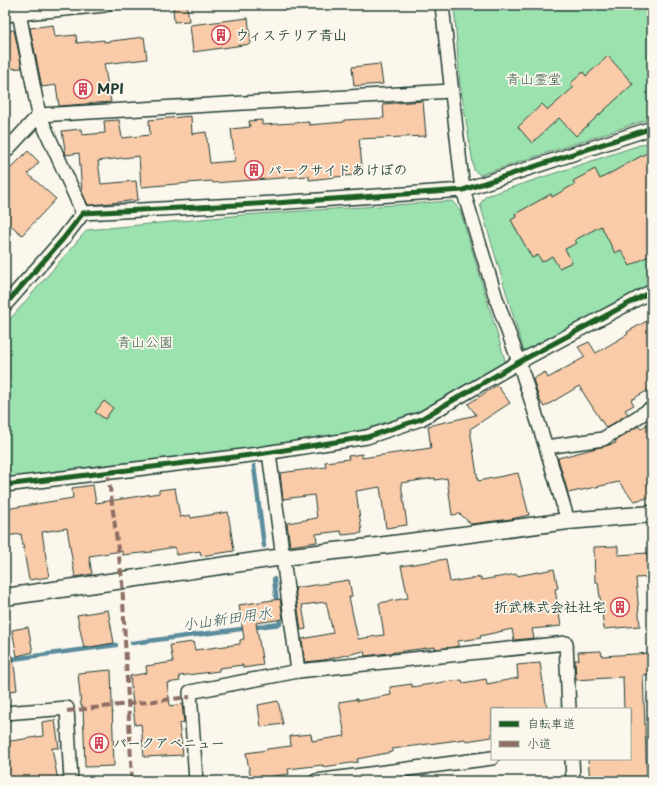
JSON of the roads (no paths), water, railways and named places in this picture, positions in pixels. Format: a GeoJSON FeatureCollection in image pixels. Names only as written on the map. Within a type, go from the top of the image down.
{"type":"FeatureCollection","features":[{"type":"Feature","properties":{"kind":"street"},"geometry":{"type":"LineString","coordinates":[[5,14],[105,5]]}},
{"type":"Feature","properties":{"kind":"street"},"geometry":{"type":"LineString","coordinates":[[442,5],[463,190],[496,298],[519,362],[546,447],[568,521]]}},
{"type":"Feature","properties":{"kind":"street"},"geometry":{"type":"LineString","coordinates":[[19,13],[39,115],[83,213]]}},
{"type":"Feature","properties":{"kind":"street"},"geometry":{"type":"LineString","coordinates":[[5,152],[39,115],[451,91]]}},
{"type":"Feature","properties":{"kind":"street"},"geometry":{"type":"LineString","coordinates":[[5,305],[63,239],[83,213],[275,203],[463,190],[652,128]]}},
{"type":"Feature","properties":{"kind":"street"},"geometry":{"type":"LineString","coordinates":[[5,485],[268,453],[367,437],[421,419],[519,362],[652,291]]}},
{"type":"Feature","properties":{"kind":"street"},"geometry":{"type":"LineString","coordinates":[[546,447],[603,439],[652,408]]}},
{"type":"Feature","properties":{"kind":"street"},"geometry":{"type":"LineString","coordinates":[[268,453],[298,671]]}},
{"type":"Feature","properties":{"kind":"street"},"geometry":{"type":"LineString","coordinates":[[5,598],[283,557],[568,521],[652,514]]}},
{"type":"Feature","properties":{"kind":"street"},"geometry":{"type":"LineString","coordinates":[[196,781],[190,692],[298,671],[566,643],[569,708]]}},
{"type":"Feature","properties":{"kind":"street"},"geometry":{"type":"LineString","coordinates":[[5,712],[67,708],[71,781]]}},
{"type":"Feature","properties":{"kind":"street"},"geometry":{"type":"LineString","coordinates":[[316,781],[491,758]]}},
{"type":"Feature","properties":{"kind":"street"},"geometry":{"type":"LineString","coordinates":[[572,760],[573,781]]}},
{"type":"Feature","properties":{"kind":"waterway","name":"小山新田用水"},"geometry":{"type":"LineString","coordinates":[[254,466],[264,546]]}},
{"type":"Feature","properties":{"kind":"waterway","name":"小山新田用水"},"geometry":{"type":"LineString","coordinates":[[274,579],[277,604]]}},
{"type":"Feature","properties":{"kind":"waterway","name":"小山新田用水"},"geometry":{"type":"LineString","coordinates":[[132,643],[280,624],[279,613]]}},
{"type":"Feature","properties":{"kind":"waterway","name":"小山新田用水"},"geometry":{"type":"LineString","coordinates":[[5,660],[116,645]]}},
{"type":"Feature","properties":{"kind":"place","name":"ウィステリア青山"},"geometry":{"type":"Point","coordinates":[221,35]}},
{"type":"Feature","properties":{"kind":"place","name":"MPI"},"geometry":{"type":"Point","coordinates":[83,89]}},
{"type":"Feature","properties":{"kind":"place","name":"パークサイドあけぼの"},"geometry":{"type":"Point","coordinates":[254,170]}},
{"type":"Feature","properties":{"kind":"place","name":"折武株式会社社宅"},"geometry":{"type":"Point","coordinates":[620,607]}},
{"type":"Feature","properties":{"kind":"place","name":"パークアベニュー"},"geometry":{"type":"Point","coordinates":[99,743]}},
{"type":"Feature","properties":{"kind":"park label","name":"青山霊堂"},"geometry":{"type":"Point","coordinates":[534,79]}},
{"type":"Feature","properties":{"kind":"park label","name":"青山公園"},"geometry":{"type":"Point","coordinates":[145,342]}}]}
